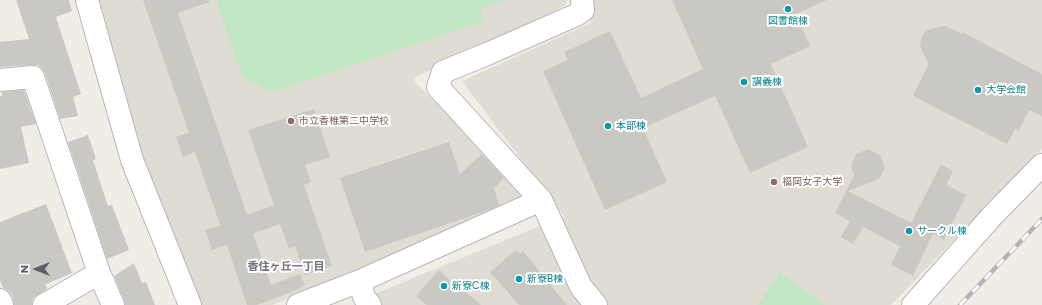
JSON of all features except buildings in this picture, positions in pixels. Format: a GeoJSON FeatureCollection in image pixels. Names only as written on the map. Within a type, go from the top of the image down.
{"type":"FeatureCollection","features":[{"type":"Feature","properties":{"kind":"street"},"geometry":{"type":"LineString","coordinates":[[87,0],[132,160],[190,305]]}},
{"type":"Feature","properties":{"kind":"street"},"geometry":{"type":"LineString","coordinates":[[582,0],[583,10],[576,15],[443,72],[438,87],[501,158],[541,200],[581,287],[596,305]]}},
{"type":"Feature","properties":{"kind":"street"},"geometry":{"type":"LineString","coordinates":[[0,80],[33,77],[100,273],[113,305]]}},
{"type":"Feature","properties":{"kind":"street"},"geometry":{"type":"LineString","coordinates":[[914,305],[994,214],[1042,165]]}},
{"type":"Feature","properties":{"kind":"street"},"geometry":{"type":"LineString","coordinates":[[298,305],[360,281],[541,200]]}},
{"type":"Feature","properties":{"kind":"street"},"geometry":{"type":"LineString","coordinates":[[44,305],[100,273]]}},
{"type":"Feature","properties":{"kind":"street"},"geometry":{"type":"LineString","coordinates":[[360,281],[364,297],[370,305]]}},
{"type":"Feature","properties":{"kind":"street"},"geometry":{"type":"LineString","coordinates":[[0,300],[2,305]]}},
{"type":"Feature","properties":{"kind":"shaded area","name":"市立香椎第二中学校"},"geometry":{"type":"Polygon","coordinates":[[[92,0],[566,0],[566,5],[414,78],[415,82],[533,198],[272,305],[202,305],[140,159],[92,0]]]}},
{"type":"Feature","properties":{"kind":"shaded area","name":"福岡女子大学"},"geometry":{"type":"Polygon","coordinates":[[[586,0],[1042,0],[1042,149],[891,305],[376,305],[370,296],[564,216],[462,81],[591,23],[586,0]]]}},
{"type":"Feature","properties":{"kind":"green space"},"geometry":{"type":"Polygon","coordinates":[[[216,0],[503,0],[480,9],[484,21],[272,92],[243,78],[216,0]]]}},
{"type":"Feature","properties":{"kind":"green space"},"geometry":{"type":"Polygon","coordinates":[[[780,273],[825,305],[758,305],[780,273]]]}},
{"type":"Feature","properties":{"kind":"railway"},"geometry":{"type":"LineString","coordinates":[[960,305],[1042,219]]}},
{"type":"Feature","properties":{"kind":"place","name":"図書館棟"},"geometry":{"type":"Point","coordinates":[788,9]}},
{"type":"Feature","properties":{"kind":"place","name":"講義棟"},"geometry":{"type":"Point","coordinates":[744,82]}},
{"type":"Feature","properties":{"kind":"place","name":"大学会館"},"geometry":{"type":"Point","coordinates":[978,90]}},
{"type":"Feature","properties":{"kind":"place","name":"市立香椎第二中学校"},"geometry":{"type":"Point","coordinates":[291,121]}},
{"type":"Feature","properties":{"kind":"place","name":"本部棟"},"geometry":{"type":"Point","coordinates":[608,126]}},
{"type":"Feature","properties":{"kind":"place","name":"福岡女子大学"},"geometry":{"type":"Point","coordinates":[774,182]}},
{"type":"Feature","properties":{"kind":"place","name":"サークル棟"},"geometry":{"type":"Point","coordinates":[909,231]}},
{"type":"Feature","properties":{"kind":"place","name":"新寮B棟"},"geometry":{"type":"Point","coordinates":[519,279]}},
{"type":"Feature","properties":{"kind":"place","name":"新寮C棟"},"geometry":{"type":"Point","coordinates":[444,286]}},
{"type":"Feature","properties":{"kind":"district","name":"香住ヶ丘一丁目"},"geometry":{"type":"Point","coordinates":[286,267]}}]}
